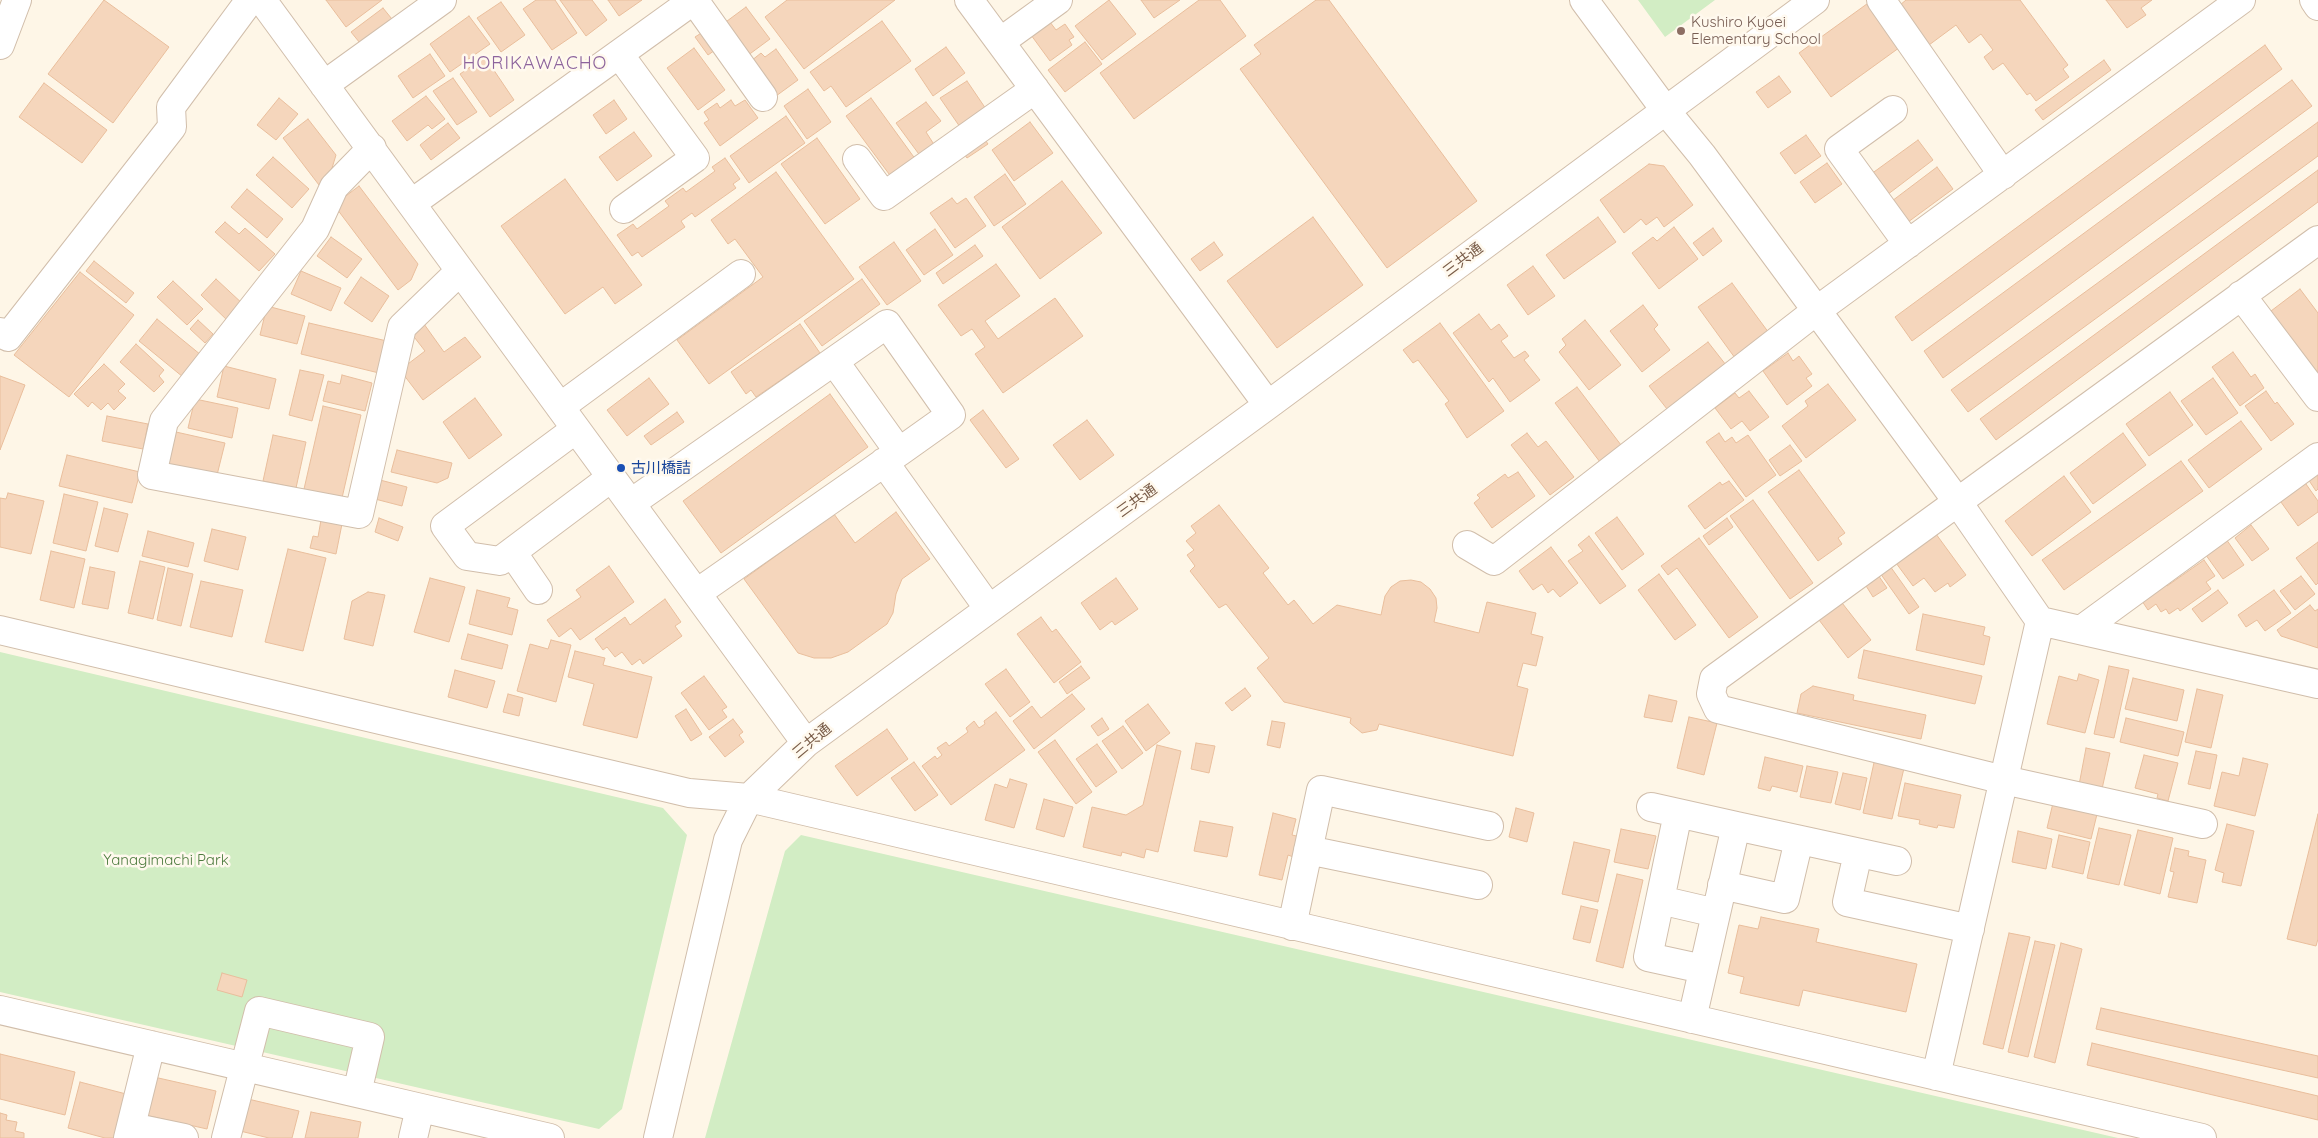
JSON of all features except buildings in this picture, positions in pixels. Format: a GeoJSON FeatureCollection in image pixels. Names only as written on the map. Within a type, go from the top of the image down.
{"type":"FeatureCollection","features":[{"type":"Feature","properties":{"kind":"street"},"geometry":{"type":"LineString","coordinates":[[0,45],[17,0]]}},
{"type":"Feature","properties":{"kind":"street"},"geometry":{"type":"LineString","coordinates":[[0,332],[8,337],[172,127],[171,107],[250,0]]}},
{"type":"Feature","properties":{"kind":"street"},"geometry":{"type":"LineString","coordinates":[[262,0],[806,743]]}},
{"type":"Feature","properties":{"kind":"street"},"geometry":{"type":"LineString","coordinates":[[324,85],[442,0]]}},
{"type":"Feature","properties":{"kind":"street"},"geometry":{"type":"LineString","coordinates":[[412,203],[694,0],[763,97]]}},
{"type":"Feature","properties":{"kind":"street"},"geometry":{"type":"LineString","coordinates":[[969,0],[1268,405]]}},
{"type":"Feature","properties":{"kind":"street"},"geometry":{"type":"LineString","coordinates":[[1000,42],[1058,0]]}},
{"type":"Feature","properties":{"kind":"street"},"geometry":{"type":"LineString","coordinates":[[1584,0],[1666,111],[1702,155],[1958,502],[2040,621],[2318,684]]}},
{"type":"Feature","properties":{"kind":"street","name":"三共通"},"geometry":{"type":"LineString","coordinates":[[658,1138],[728,840],[749,798],[806,743],[1268,405],[1815,0]]}},
{"type":"Feature","properties":{"kind":"street"},"geometry":{"type":"LineString","coordinates":[[1881,0],[2003,175]]}},
{"type":"Feature","properties":{"kind":"street"},"geometry":{"type":"LineString","coordinates":[[1467,545],[1494,561],[1816,311],[2241,0]]}},
{"type":"Feature","properties":{"kind":"street"},"geometry":{"type":"LineString","coordinates":[[2314,0],[2318,6]]}},
{"type":"Feature","properties":{"kind":"street"},"geometry":{"type":"LineString","coordinates":[[619,54],[695,158],[624,209]]}},
{"type":"Feature","properties":{"kind":"street"},"geometry":{"type":"LineString","coordinates":[[857,159],[884,196],[1035,88]]}},
{"type":"Feature","properties":{"kind":"street"},"geometry":{"type":"LineString","coordinates":[[1893,110],[1839,149],[1908,244]]}},
{"type":"Feature","properties":{"kind":"street"},"geometry":{"type":"LineString","coordinates":[[372,148],[334,187],[315,229],[164,421],[152,475],[359,514],[402,327],[460,271]]}},
{"type":"Feature","properties":{"kind":"street"},"geometry":{"type":"LineString","coordinates":[[2202,824],[2004,780],[1718,709],[1711,694],[1714,679],[2318,240]]}},
{"type":"Feature","properties":{"kind":"street"},"geometry":{"type":"LineString","coordinates":[[560,407],[741,274]]}},
{"type":"Feature","properties":{"kind":"street"},"geometry":{"type":"LineString","coordinates":[[2241,296],[2318,397]]}},
{"type":"Feature","properties":{"kind":"street"},"geometry":{"type":"LineString","coordinates":[[631,502],[887,324],[951,415],[697,593]]}},
{"type":"Feature","properties":{"kind":"street"},"geometry":{"type":"LineString","coordinates":[[834,361],[891,457],[989,609]]}},
{"type":"Feature","properties":{"kind":"street"},"geometry":{"type":"LineString","coordinates":[[576,429],[445,526],[466,556],[500,561],[612,477]]}},
{"type":"Feature","properties":{"kind":"street"},"geometry":{"type":"LineString","coordinates":[[2081,630],[2318,457]]}},
{"type":"Feature","properties":{"kind":"street"},"geometry":{"type":"LineString","coordinates":[[512,552],[538,590]]}},
{"type":"Feature","properties":{"kind":"street"},"geometry":{"type":"LineString","coordinates":[[1936,1076],[2040,621]]}},
{"type":"Feature","properties":{"kind":"street"},"geometry":{"type":"LineString","coordinates":[[0,630],[689,793],[749,798],[2202,1138]]}},
{"type":"Feature","properties":{"kind":"street"},"geometry":{"type":"LineString","coordinates":[[1292,926],[1321,790],[1489,826]]}},
{"type":"Feature","properties":{"kind":"street"},"geometry":{"type":"LineString","coordinates":[[1651,807],[1897,861]]}},
{"type":"Feature","properties":{"kind":"street"},"geometry":{"type":"LineString","coordinates":[[1678,813],[1648,957],[1703,968]]}},
{"type":"Feature","properties":{"kind":"street"},"geometry":{"type":"LineString","coordinates":[[1692,1019],[1736,826]]}},
{"type":"Feature","properties":{"kind":"street"},"geometry":{"type":"LineString","coordinates":[[1722,885],[1785,899],[1798,840]]}},
{"type":"Feature","properties":{"kind":"street"},"geometry":{"type":"LineString","coordinates":[[1308,850],[1478,885]]}},
{"type":"Feature","properties":{"kind":"street"},"geometry":{"type":"LineString","coordinates":[[1858,853],[1846,902],[1970,929]]}},
{"type":"Feature","properties":{"kind":"street"},"geometry":{"type":"LineString","coordinates":[[1660,900],[1716,913]]}},
{"type":"Feature","properties":{"kind":"street"},"geometry":{"type":"LineString","coordinates":[[0,1010],[550,1138]]}},
{"type":"Feature","properties":{"kind":"street"},"geometry":{"type":"LineString","coordinates":[[226,1138],[259,1011],[370,1038],[356,1093]]}},
{"type":"Feature","properties":{"kind":"street"},"geometry":{"type":"LineString","coordinates":[[151,1045],[130,1133],[184,1138]]}},
{"type":"Feature","properties":{"kind":"street"},"geometry":{"type":"LineString","coordinates":[[413,1138],[420,1108]]}},
{"type":"Feature","properties":{"kind":"green space"},"geometry":{"type":"Polygon","coordinates":[[[1638,0],[1715,0],[1665,37],[1638,0]]]}},
{"type":"Feature","properties":{"kind":"green space","name":"Yanagimachi Park"},"geometry":{"type":"Polygon","coordinates":[[[0,652],[663,808],[687,835],[622,1109],[599,1129],[0,992],[0,652]]]}},
{"type":"Feature","properties":{"kind":"green space"},"geometry":{"type":"Polygon","coordinates":[[[801,835],[2118,1138],[705,1138],[785,851],[801,835]]]}},
{"type":"Feature","properties":{"kind":"place","name":"Kushiro Kyoei Elementary School"},"geometry":{"type":"Point","coordinates":[1681,31]}},
{"type":"Feature","properties":{"kind":"place","name":"古川橋詰"},"geometry":{"type":"Point","coordinates":[621,468]}},
{"type":"Feature","properties":{"kind":"district","name":"HORIKAWACHO"},"geometry":{"type":"Point","coordinates":[535,64]}}]}
